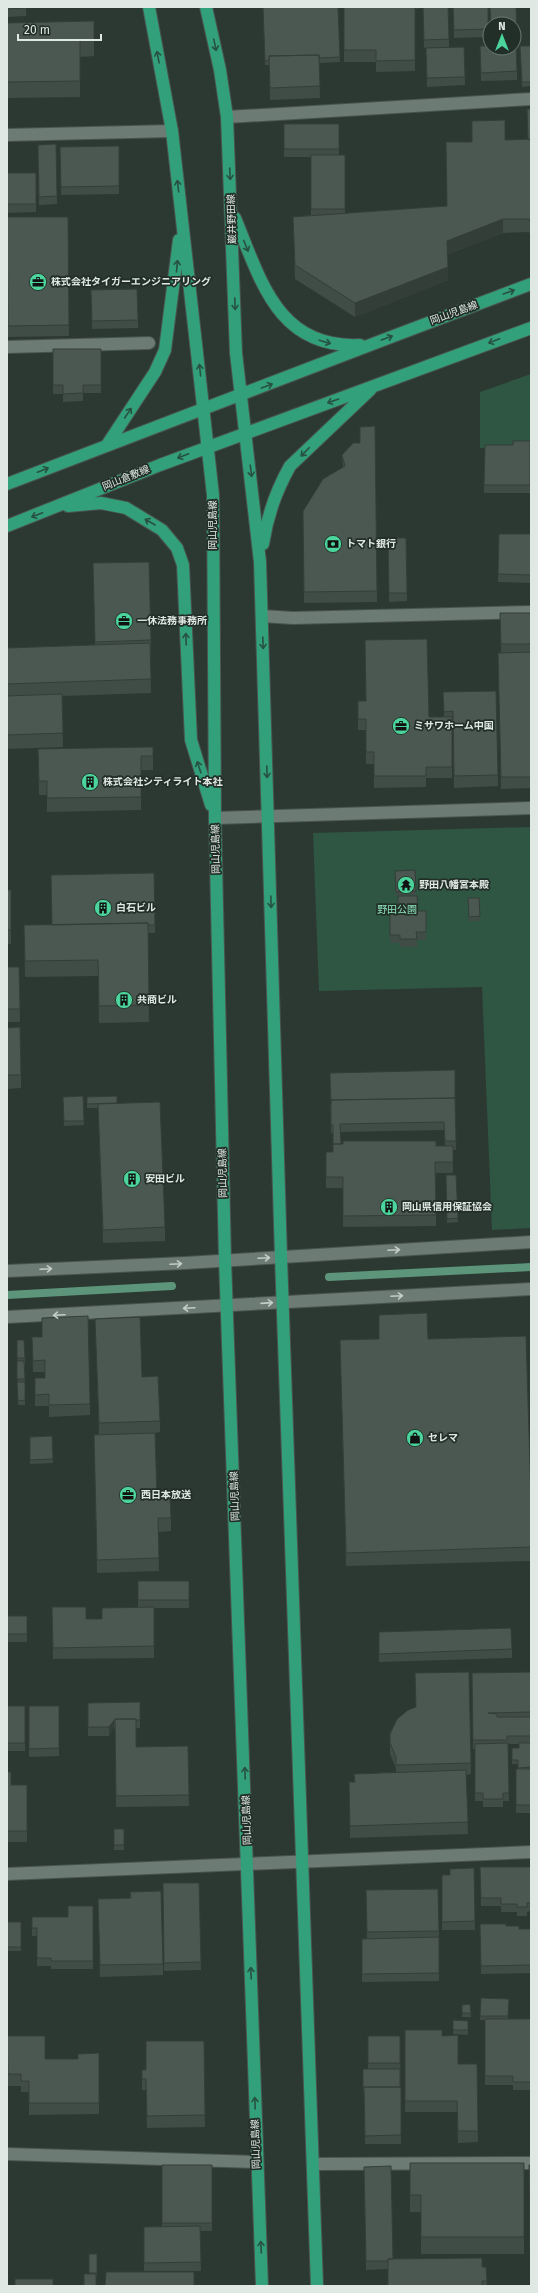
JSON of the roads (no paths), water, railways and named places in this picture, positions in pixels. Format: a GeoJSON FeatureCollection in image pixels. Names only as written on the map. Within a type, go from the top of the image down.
{"type":"FeatureCollection","features":[{"type":"Feature","properties":{"kind":"main road"},"geometry":{"type":"LineString","coordinates":[[7,484],[204,409],[172,131],[148,7]]}},
{"type":"Feature","properties":{"kind":"main road","name":"巌井野田線"},"geometry":{"type":"LineString","coordinates":[[206,7],[220,70],[227,117],[232,209],[236,353],[246,432]]}},
{"type":"Feature","properties":{"kind":"main road"},"geometry":{"type":"LineString","coordinates":[[232,209],[262,283],[273,305],[292,325],[307,336],[328,343],[347,346],[368,345]]}},
{"type":"Feature","properties":{"kind":"main road"},"geometry":{"type":"LineString","coordinates":[[107,445],[155,372],[166,350],[171,319],[182,215]]}},
{"type":"Feature","properties":{"kind":"main road","name":"岡山児島線"},"geometry":{"type":"LineString","coordinates":[[262,2286],[228,1306],[225,1260],[215,818],[213,495],[204,409],[368,345],[531,284]]}},
{"type":"Feature","properties":{"kind":"main road"},"geometry":{"type":"LineString","coordinates":[[317,2286],[314,2164],[281,1257],[260,562],[246,432],[374,387],[531,328]]}},
{"type":"Feature","properties":{"kind":"main road"},"geometry":{"type":"LineString","coordinates":[[260,562],[265,528],[281,482],[290,466],[374,387]]}},
{"type":"Feature","properties":{"kind":"main road","name":"岡山倉敷線"},"geometry":{"type":"LineString","coordinates":[[7,526],[246,432]]}},
{"type":"Feature","properties":{"kind":"main road"},"geometry":{"type":"LineString","coordinates":[[55,508],[101,503],[126,508],[162,530],[177,548],[183,565],[191,740],[215,818]]}},
{"type":"Feature","properties":{"kind":"street"},"geometry":{"type":"LineString","coordinates":[[227,117],[531,99]]}},
{"type":"Feature","properties":{"kind":"street"},"geometry":{"type":"LineString","coordinates":[[7,135],[172,131]]}},
{"type":"Feature","properties":{"kind":"street"},"geometry":{"type":"LineString","coordinates":[[7,347],[149,343]]}},
{"type":"Feature","properties":{"kind":"street"},"geometry":{"type":"LineString","coordinates":[[262,616],[293,618],[531,612]]}},
{"type":"Feature","properties":{"kind":"street"},"geometry":{"type":"LineString","coordinates":[[215,818],[531,808]]}},
{"type":"Feature","properties":{"kind":"street"},"geometry":{"type":"LineString","coordinates":[[7,1271],[531,1242]]}},
{"type":"Feature","properties":{"kind":"street"},"geometry":{"type":"LineString","coordinates":[[7,1317],[531,1289]]}},
{"type":"Feature","properties":{"kind":"street"},"geometry":{"type":"LineString","coordinates":[[7,1874],[531,1852]]}},
{"type":"Feature","properties":{"kind":"street"},"geometry":{"type":"LineString","coordinates":[[7,2154],[257,2162]]}},
{"type":"Feature","properties":{"kind":"street"},"geometry":{"type":"LineString","coordinates":[[314,2164],[531,2163]]}},
{"type":"Feature","properties":{"kind":"waterway"},"geometry":{"type":"LineString","coordinates":[[329,1277],[531,1267]]}},
{"type":"Feature","properties":{"kind":"waterway"},"geometry":{"type":"LineString","coordinates":[[7,1295],[172,1286]]}},
{"type":"Feature","properties":{"kind":"place","name":"株式会社タイガーエンジニアリング"},"geometry":{"type":"Point","coordinates":[38,282]}},
{"type":"Feature","properties":{"kind":"place","name":"トマト銀行"},"geometry":{"type":"Point","coordinates":[333,544]}},
{"type":"Feature","properties":{"kind":"place","name":"一休法務事務所"},"geometry":{"type":"Point","coordinates":[124,621]}},
{"type":"Feature","properties":{"kind":"place","name":"ミサワホーム中国"},"geometry":{"type":"Point","coordinates":[401,726]}},
{"type":"Feature","properties":{"kind":"place","name":"株式会社シティライト本社"},"geometry":{"type":"Point","coordinates":[90,782]}},
{"type":"Feature","properties":{"kind":"place","name":"野田八幡宮本殿"},"geometry":{"type":"Point","coordinates":[406,885]}},
{"type":"Feature","properties":{"kind":"place","name":"白石ビル"},"geometry":{"type":"Point","coordinates":[103,908]}},
{"type":"Feature","properties":{"kind":"place","name":"共商ビル"},"geometry":{"type":"Point","coordinates":[124,1000]}},
{"type":"Feature","properties":{"kind":"place","name":"安田ビル"},"geometry":{"type":"Point","coordinates":[132,1179]}},
{"type":"Feature","properties":{"kind":"place","name":"岡山県信用保証協会"},"geometry":{"type":"Point","coordinates":[389,1207]}},
{"type":"Feature","properties":{"kind":"place","name":"セレマ"},"geometry":{"type":"Point","coordinates":[415,1438]}},
{"type":"Feature","properties":{"kind":"place","name":"西日本放送"},"geometry":{"type":"Point","coordinates":[128,1495]}},
{"type":"Feature","properties":{"kind":"park label","name":"野田公園"},"geometry":{"type":"Point","coordinates":[397,910]}}]}
